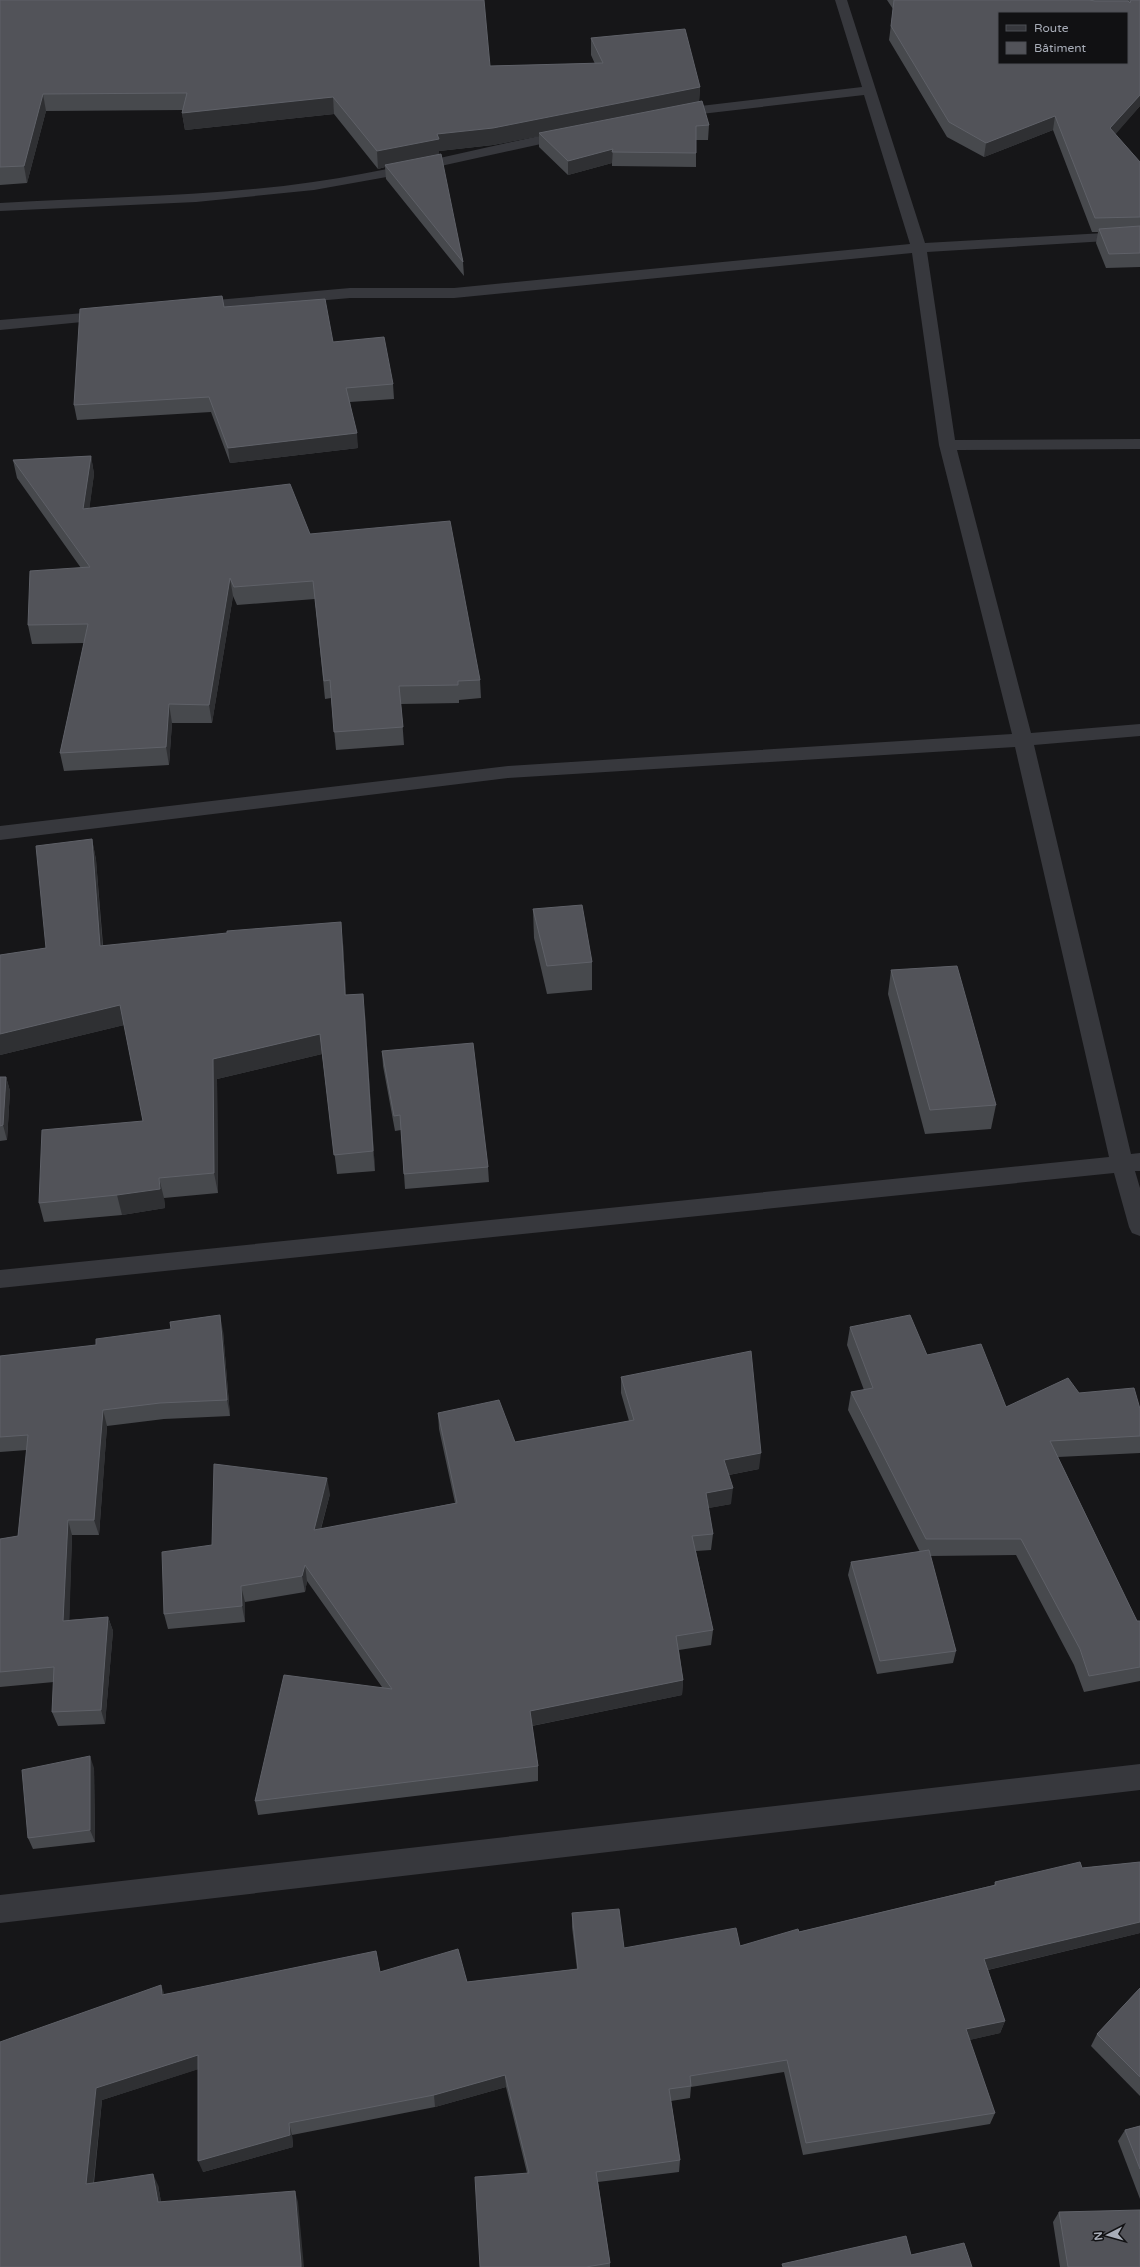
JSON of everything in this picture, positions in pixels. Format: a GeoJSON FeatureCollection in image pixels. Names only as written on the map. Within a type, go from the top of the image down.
{"type":"FeatureCollection","features":[{"type":"Feature","properties":{"kind":"street"},"geometry":{"type":"LineString","coordinates":[[841,0],[919,248],[947,445],[1131,1163],[1140,1227]]}},
{"type":"Feature","properties":{"kind":"street"},"geometry":{"type":"LineString","coordinates":[[664,116],[687,111],[870,90]]}},
{"type":"Feature","properties":{"kind":"street"},"geometry":{"type":"LineString","coordinates":[[0,207],[246,194],[313,186],[403,171],[581,132]]}},
{"type":"Feature","properties":{"kind":"street"},"geometry":{"type":"LineString","coordinates":[[182,308],[350,293],[454,292],[919,248],[1140,235]]}},
{"type":"Feature","properties":{"kind":"street"},"geometry":{"type":"LineString","coordinates":[[0,325],[120,314]]}},
{"type":"Feature","properties":{"kind":"street"},"geometry":{"type":"LineString","coordinates":[[947,445],[1140,444]]}},
{"type":"Feature","properties":{"kind":"street"},"geometry":{"type":"LineString","coordinates":[[0,833],[508,772],[1023,740],[1140,730]]}},
{"type":"Feature","properties":{"kind":"street"},"geometry":{"type":"LineString","coordinates":[[0,1279],[1131,1163]]}},
{"type":"Feature","properties":{"kind":"street"},"geometry":{"type":"LineString","coordinates":[[0,1909],[1140,1777]]}},
{"type":"Feature","properties":{"kind":"building"},"geometry":{"type":"Polygon","coordinates":[[[0,0],[484,0],[490,66],[603,63],[591,38],[685,29],[700,87],[493,128],[437,134],[439,139],[377,151],[333,97],[182,113],[187,93],[43,94],[24,166],[0,167],[0,0]]]}},
{"type":"Feature","properties":{"kind":"building"},"geometry":{"type":"Polygon","coordinates":[[[894,0],[1089,0],[1128,1],[1130,3],[1131,0],[1140,0],[1140,95],[1110,128],[1140,162],[1140,217],[1095,218],[1055,116],[986,143],[949,122],[891,26],[894,0]]]}},
{"type":"Feature","properties":{"kind":"building"},"geometry":{"type":"Polygon","coordinates":[[[702,101],[709,125],[696,126],[696,153],[612,152],[613,149],[568,161],[539,133],[702,101]]]}},
{"type":"Feature","properties":{"kind":"building"},"geometry":{"type":"Polygon","coordinates":[[[441,154],[463,262],[385,165],[441,154]]]}},
{"type":"Feature","properties":{"kind":"building"},"geometry":{"type":"Polygon","coordinates":[[[1140,226],[1140,253],[1109,254],[1099,229],[1140,226]]]}},
{"type":"Feature","properties":{"kind":"building"},"geometry":{"type":"Polygon","coordinates":[[[222,296],[224,307],[325,299],[333,342],[384,337],[393,384],[346,388],[357,433],[228,448],[209,397],[74,405],[80,309],[222,296]]]}},
{"type":"Feature","properties":{"kind":"building"},"geometry":{"type":"Polygon","coordinates":[[[91,456],[83,509],[290,484],[310,534],[450,521],[480,680],[458,681],[458,685],[399,686],[403,727],[334,732],[330,680],[324,681],[313,581],[234,587],[230,578],[209,705],[169,704],[166,747],[60,753],[88,624],[28,625],[30,571],[90,567],[13,460],[91,456]]]}},
{"type":"Feature","properties":{"kind":"building"},"geometry":{"type":"Polygon","coordinates":[[[92,839],[100,946],[227,933],[227,931],[341,922],[345,995],[363,994],[373,1151],[334,1155],[320,1034],[213,1059],[214,1173],[159,1178],[160,1189],[39,1203],[42,1130],[143,1121],[120,1005],[0,1034],[0,955],[46,948],[36,846],[92,839]]]}},
{"type":"Feature","properties":{"kind":"building"},"geometry":{"type":"Polygon","coordinates":[[[582,905],[592,962],[547,966],[533,909],[582,905]]]}},
{"type":"Feature","properties":{"kind":"building"},"geometry":{"type":"Polygon","coordinates":[[[957,966],[996,1105],[930,1110],[891,970],[957,966]]]}},
{"type":"Feature","properties":{"kind":"building"},"geometry":{"type":"Polygon","coordinates":[[[473,1043],[488,1167],[404,1174],[400,1115],[394,1116],[382,1051],[473,1043]]]}},
{"type":"Feature","properties":{"kind":"building"},"geometry":{"type":"Polygon","coordinates":[[[0,1077],[6,1077],[3,1125],[0,1126],[0,1077]]]}},
{"type":"Feature","properties":{"kind":"building"},"geometry":{"type":"Polygon","coordinates":[[[220,1315],[227,1400],[160,1403],[103,1410],[94,1520],[68,1520],[63,1621],[108,1617],[101,1710],[52,1712],[54,1667],[0,1672],[0,1539],[18,1536],[28,1435],[0,1437],[0,1356],[96,1345],[96,1339],[171,1329],[170,1322],[220,1315]]]}},
{"type":"Feature","properties":{"kind":"building"},"geometry":{"type":"Polygon","coordinates":[[[910,1315],[927,1355],[981,1344],[1006,1407],[1068,1378],[1079,1393],[1134,1388],[1140,1409],[1140,1436],[1050,1441],[1137,1621],[1140,1621],[1140,1667],[1089,1676],[1080,1649],[1021,1539],[926,1539],[851,1392],[873,1388],[850,1327],[910,1315]]]}},
{"type":"Feature","properties":{"kind":"building"},"geometry":{"type":"Polygon","coordinates":[[[751,1351],[761,1453],[724,1460],[733,1488],[706,1493],[713,1534],[692,1536],[713,1630],[676,1636],[683,1680],[530,1711],[538,1766],[255,1801],[284,1675],[392,1689],[305,1565],[302,1576],[241,1586],[242,1606],[164,1614],[162,1552],[212,1545],[214,1464],[327,1478],[314,1530],[457,1503],[438,1413],[499,1400],[515,1442],[634,1420],[621,1377],[751,1351]]]}},
{"type":"Feature","properties":{"kind":"building"},"geometry":{"type":"Polygon","coordinates":[[[929,1550],[956,1651],[880,1661],[851,1562],[929,1550]]]}},
{"type":"Feature","properties":{"kind":"building"},"geometry":{"type":"Polygon","coordinates":[[[90,1756],[90,1830],[28,1838],[22,1770],[90,1756]]]}},
{"type":"Feature","properties":{"kind":"building"},"geometry":{"type":"Polygon","coordinates":[[[1080,1862],[1082,1868],[1140,1862],[1140,1922],[984,1959],[1005,2021],[966,2029],[995,2113],[806,2143],[787,2060],[690,2076],[691,2086],[669,2089],[680,2160],[596,2172],[610,2263],[586,2267],[480,2267],[475,2177],[529,2173],[505,2075],[434,2095],[289,2123],[290,2135],[198,2161],[198,2055],[96,2088],[86,2184],[153,2174],[158,2202],[295,2191],[301,2267],[0,2267],[0,2042],[161,1985],[162,1995],[376,1951],[380,1972],[458,1949],[467,1982],[578,1969],[572,1913],[619,1909],[624,1948],[736,1928],[740,1946],[798,1929],[799,1932],[996,1885],[995,1882],[1080,1862]]]}},
{"type":"Feature","properties":{"kind":"building"},"geometry":{"type":"Polygon","coordinates":[[[1140,1988],[1140,2077],[1097,2034],[1140,1988]]]}},
{"type":"Feature","properties":{"kind":"building"},"geometry":{"type":"Polygon","coordinates":[[[1140,2126],[1140,2169],[1125,2130],[1140,2126]]]}},
{"type":"Feature","properties":{"kind":"building"},"geometry":{"type":"Polygon","coordinates":[[[1140,2210],[1140,2267],[1068,2267],[1059,2212],[1140,2210]]]}},
{"type":"Feature","properties":{"kind":"building"},"geometry":{"type":"Polygon","coordinates":[[[906,2236],[911,2255],[964,2243],[972,2267],[783,2267],[782,2264],[906,2236]]]}}]}
